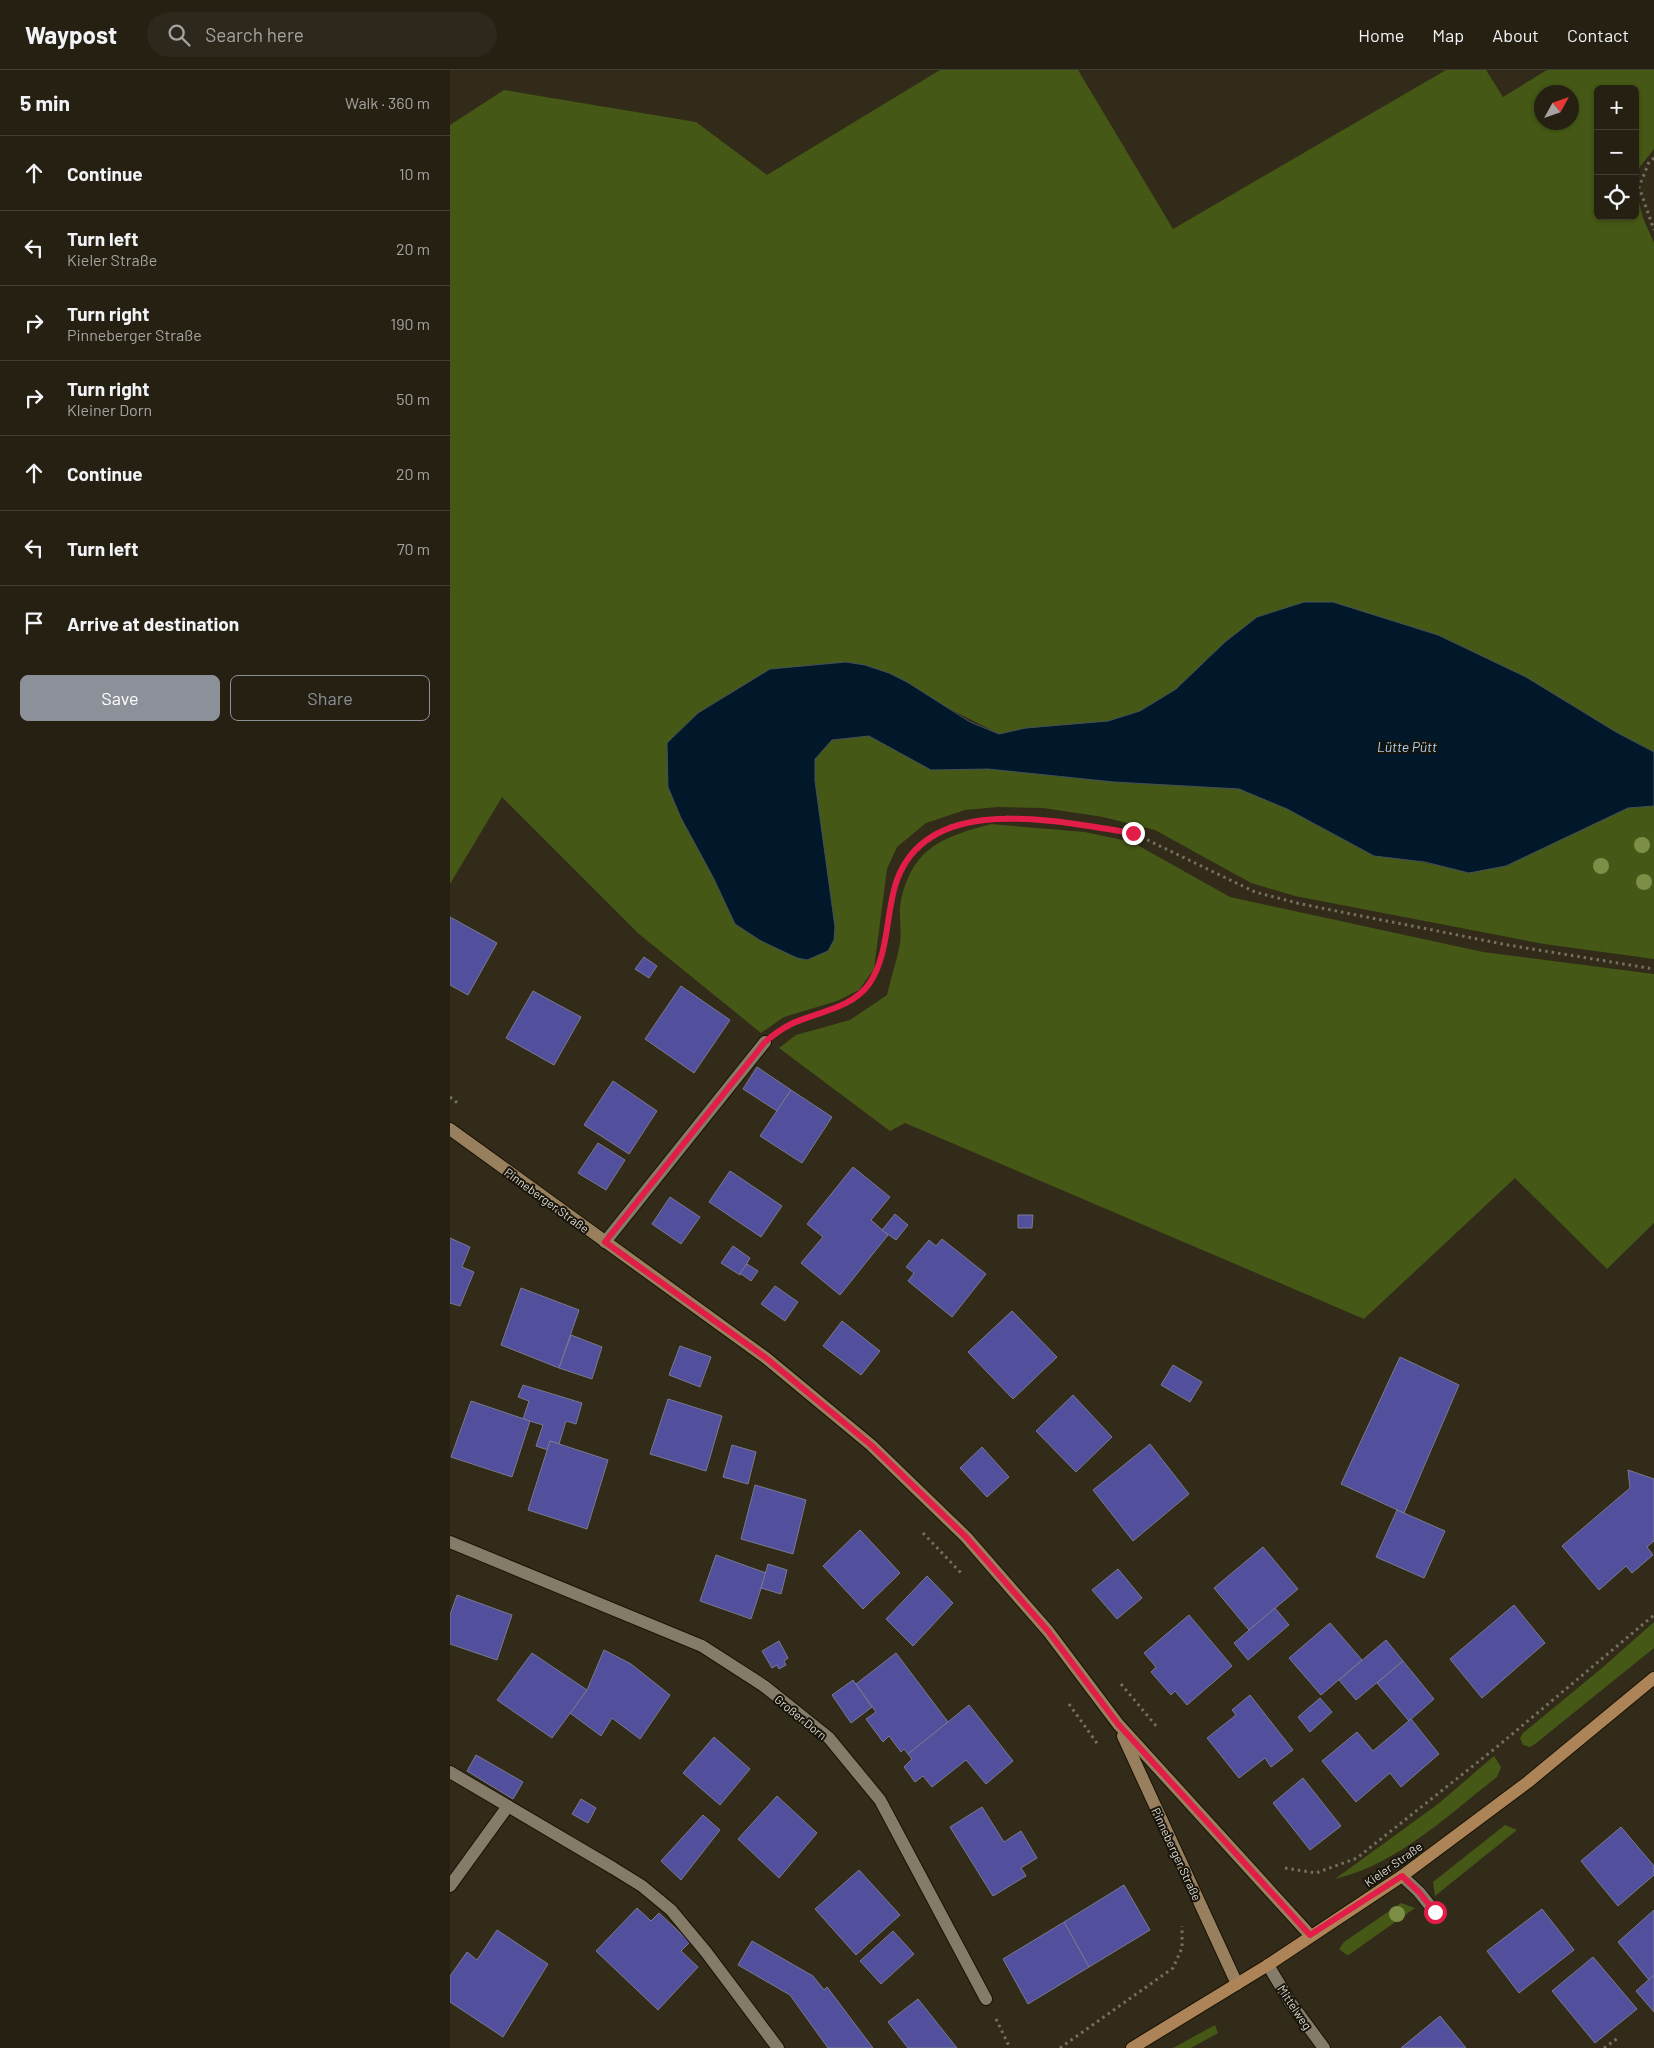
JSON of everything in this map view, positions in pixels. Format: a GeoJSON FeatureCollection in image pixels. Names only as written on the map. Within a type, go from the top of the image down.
{"type":"FeatureCollection","features":[{"type":"Feature","properties":{"kind":"main road","name":"Pinneberger Straße"},"geometry":{"type":"LineString","coordinates":[[450,1129],[766,1358],[871,1445],[966,1537],[1048,1631],[1118,1724],[1310,1935]]}},
{"type":"Feature","properties":{"kind":"main road","name":"Kieler Straße"},"geometry":{"type":"LineString","coordinates":[[1132,2048],[1268,1965],[1310,1935],[1402,1876],[1528,1782],[1654,1678]]}},
{"type":"Feature","properties":{"kind":"main road","name":"Pinneberger Straße"},"geometry":{"type":"LineString","coordinates":[[1118,1724],[1237,1984]]}},
{"type":"Feature","properties":{"kind":"street"},"geometry":{"type":"LineString","coordinates":[[605,1242],[765,1042]]}},
{"type":"Feature","properties":{"kind":"street","name":"Großer Dorn"},"geometry":{"type":"LineString","coordinates":[[450,1542],[702,1646],[764,1686],[829,1738],[880,1800],[986,1999]]}},
{"type":"Feature","properties":{"kind":"street"},"geometry":{"type":"LineString","coordinates":[[450,1772],[642,1886],[671,1910],[706,1952],[778,2048]]}},
{"type":"Feature","properties":{"kind":"street"},"geometry":{"type":"LineString","coordinates":[[450,1886],[508,1806]]}},
{"type":"Feature","properties":{"kind":"street"},"geometry":{"type":"LineString","coordinates":[[1402,1876],[1419,1892],[1435,1912]]}},
{"type":"Feature","properties":{"kind":"street","name":"Mittelweg"},"geometry":{"type":"LineString","coordinates":[[1268,1965],[1290,2002],[1324,2048]]}},
{"type":"Feature","properties":{"kind":"path"},"geometry":{"type":"LineString","coordinates":[[1654,158],[1649,162],[1639,187],[1654,230]]}},
{"type":"Feature","properties":{"kind":"path"},"geometry":{"type":"LineString","coordinates":[[765,1042],[791,1024],[853,999],[869,984],[880,962],[896,885],[908,859],[924,844],[952,825],[1007,817],[1052,821],[1133,833],[1255,892],[1301,904],[1508,945],[1654,969]]}},
{"type":"Feature","properties":{"kind":"path"},"geometry":{"type":"LineString","coordinates":[[916,1526],[963,1575]]}},
{"type":"Feature","properties":{"kind":"path"},"geometry":{"type":"LineString","coordinates":[[1331,1869],[1357,1858],[1393,1831],[1654,1615]]}},
{"type":"Feature","properties":{"kind":"path"},"geometry":{"type":"LineString","coordinates":[[1067,1701],[1100,1748]]}},
{"type":"Feature","properties":{"kind":"path"},"geometry":{"type":"LineString","coordinates":[[1060,2048],[1173,1968],[1182,1948],[1181,1922]]}},
{"type":"Feature","properties":{"kind":"path"},"geometry":{"type":"LineString","coordinates":[[986,1999],[1010,2048]]}},
{"type":"Feature","properties":{"kind":"path"},"geometry":{"type":"LineString","coordinates":[[1604,2048],[1618,2038]]}},
{"type":"Feature","properties":{"kind":"green space"},"geometry":{"type":"Polygon","coordinates":[[[940,70],[1078,70],[1173,229],[1446,70],[1486,70],[1503,97],[1547,70],[1654,70],[1654,149],[1639,168],[1639,85],[1594,85],[1594,220],[1639,220],[1639,203],[1643,218],[1654,243],[1654,752],[1616,732],[1526,677],[1438,635],[1356,610],[1257,617],[1225,642],[1176,689],[1140,711],[1108,721],[1026,728],[999,734],[944,706],[846,662],[770,669],[698,713],[667,743],[668,787],[681,818],[713,877],[735,924],[797,958],[807,960],[828,951],[834,940],[835,927],[815,781],[815,759],[832,740],[869,736],[931,770],[988,769],[1114,782],[1239,789],[1287,809],[1374,856],[1422,862],[1469,873],[1628,808],[1654,806],[1654,959],[1544,944],[1295,896],[1251,883],[1155,830],[1103,817],[1043,808],[998,807],[965,810],[926,823],[897,847],[887,869],[874,969],[859,990],[837,1001],[784,1017],[761,1033],[639,934],[502,797],[450,884],[450,125],[504,90],[696,122],[767,175],[940,70]]]}},
{"type":"Feature","properties":{"kind":"green space"},"geometry":{"type":"Polygon","coordinates":[[[991,824],[1085,832],[1132,842],[1230,897],[1483,952],[1654,974],[1654,1223],[1607,1269],[1515,1178],[1364,1319],[905,1123],[890,1131],[779,1048],[796,1035],[850,1020],[887,995],[900,943],[901,900],[906,882],[913,868],[932,847],[958,834],[991,824]]]}},
{"type":"Feature","properties":{"kind":"green space"},"geometry":{"type":"Polygon","coordinates":[[[1654,1622],[1654,1648],[1535,1744],[1530,1747],[1523,1745],[1520,1738],[1523,1733],[1654,1622]]]}},
{"type":"Feature","properties":{"kind":"green space"},"geometry":{"type":"Polygon","coordinates":[[[1494,1756],[1501,1767],[1497,1777],[1441,1822],[1421,1837],[1380,1862],[1358,1872],[1335,1879],[1438,1804],[1494,1756]]]}},
{"type":"Feature","properties":{"kind":"green space"},"geometry":{"type":"Polygon","coordinates":[[[1505,1825],[1517,1830],[1435,1896],[1433,1882],[1505,1825]]]}},
{"type":"Feature","properties":{"kind":"green space"},"geometry":{"type":"Polygon","coordinates":[[[1401,1903],[1415,1908],[1350,1954],[1347,1955],[1339,1949],[1344,1942],[1401,1903]]]}},
{"type":"Feature","properties":{"kind":"green space"},"geometry":{"type":"Polygon","coordinates":[[[1215,2025],[1218,2033],[1191,2048],[1173,2048],[1215,2025]]]}},
{"type":"Feature","properties":{"kind":"water","name":"Lütte Pütt"},"geometry":{"type":"Polygon","coordinates":[[[1304,602],[1333,602],[1438,635],[1526,677],[1616,732],[1654,752],[1654,806],[1628,808],[1506,866],[1469,873],[1425,862],[1374,856],[1287,809],[1239,789],[1114,782],[988,769],[931,770],[869,736],[832,740],[815,759],[815,781],[835,927],[834,940],[828,951],[807,960],[797,958],[761,941],[735,924],[713,877],[681,818],[668,787],[667,743],[698,713],[770,669],[846,662],[865,665],[889,673],[907,682],[970,722],[999,734],[1026,728],[1108,721],[1140,711],[1176,689],[1225,642],[1257,617],[1304,602]]]}},
{"type":"Feature","properties":{"kind":"building"},"geometry":{"type":"Polygon","coordinates":[[[450,917],[497,943],[468,995],[450,985],[450,917]]]}},
{"type":"Feature","properties":{"kind":"building"},"geometry":{"type":"Polygon","coordinates":[[[644,957],[657,966],[649,978],[635,969],[644,957]]]}},
{"type":"Feature","properties":{"kind":"building"},"geometry":{"type":"Polygon","coordinates":[[[681,986],[730,1020],[694,1073],[645,1039],[681,986]]]}},
{"type":"Feature","properties":{"kind":"building"},"geometry":{"type":"Polygon","coordinates":[[[533,991],[581,1017],[554,1065],[506,1038],[533,991]]]}},
{"type":"Feature","properties":{"kind":"building"},"geometry":{"type":"Polygon","coordinates":[[[757,1067],[791,1090],[777,1111],[743,1089],[757,1067]]]}},
{"type":"Feature","properties":{"kind":"building"},"geometry":{"type":"Polygon","coordinates":[[[613,1081],[657,1111],[629,1154],[584,1125],[613,1081]]]}},
{"type":"Feature","properties":{"kind":"building"},"geometry":{"type":"Polygon","coordinates":[[[791,1090],[832,1117],[802,1163],[760,1136],[791,1090]]]}},
{"type":"Feature","properties":{"kind":"building"},"geometry":{"type":"Polygon","coordinates":[[[598,1143],[625,1160],[606,1190],[578,1173],[598,1143]]]}},
{"type":"Feature","properties":{"kind":"building"},"geometry":{"type":"Polygon","coordinates":[[[853,1167],[890,1197],[871,1220],[888,1235],[840,1295],[801,1263],[823,1237],[807,1224],[853,1167]]]}},
{"type":"Feature","properties":{"kind":"building"},"geometry":{"type":"Polygon","coordinates":[[[730,1171],[782,1206],[761,1237],[709,1202],[730,1171]]]}},
{"type":"Feature","properties":{"kind":"building"},"geometry":{"type":"Polygon","coordinates":[[[670,1197],[700,1217],[681,1244],[652,1224],[670,1197]]]}},
{"type":"Feature","properties":{"kind":"building"},"geometry":{"type":"Polygon","coordinates":[[[895,1214],[908,1225],[896,1240],[882,1230],[895,1214]]]}},
{"type":"Feature","properties":{"kind":"building"},"geometry":{"type":"Polygon","coordinates":[[[1018,1215],[1033,1215],[1032,1228],[1018,1228],[1018,1215]]]}},
{"type":"Feature","properties":{"kind":"building"},"geometry":{"type":"Polygon","coordinates":[[[450,1238],[470,1247],[462,1267],[474,1272],[460,1306],[450,1303],[450,1238]]]}},
{"type":"Feature","properties":{"kind":"building"},"geometry":{"type":"Polygon","coordinates":[[[942,1239],[986,1274],[952,1317],[908,1281],[914,1273],[906,1267],[929,1240],[936,1246],[942,1239]]]}},
{"type":"Feature","properties":{"kind":"building"},"geometry":{"type":"Polygon","coordinates":[[[733,1246],[750,1258],[740,1275],[721,1263],[733,1246]]]}},
{"type":"Feature","properties":{"kind":"building"},"geometry":{"type":"Polygon","coordinates":[[[747,1264],[758,1271],[751,1281],[740,1273],[747,1264]]]}},
{"type":"Feature","properties":{"kind":"building"},"geometry":{"type":"Polygon","coordinates":[[[775,1286],[798,1302],[785,1321],[761,1304],[775,1286]]]}},
{"type":"Feature","properties":{"kind":"building"},"geometry":{"type":"Polygon","coordinates":[[[521,1288],[579,1310],[559,1368],[501,1345],[521,1288]]]}},
{"type":"Feature","properties":{"kind":"building"},"geometry":{"type":"Polygon","coordinates":[[[1012,1311],[1057,1357],[1013,1399],[968,1352],[1012,1311]]]}},
{"type":"Feature","properties":{"kind":"building"},"geometry":{"type":"Polygon","coordinates":[[[842,1321],[880,1351],[861,1375],[823,1346],[842,1321]]]}},
{"type":"Feature","properties":{"kind":"building"},"geometry":{"type":"Polygon","coordinates":[[[571,1335],[602,1347],[592,1379],[559,1368],[571,1335]]]}},
{"type":"Feature","properties":{"kind":"building"},"geometry":{"type":"Polygon","coordinates":[[[680,1346],[711,1357],[700,1387],[669,1375],[680,1346]]]}},
{"type":"Feature","properties":{"kind":"building"},"geometry":{"type":"Polygon","coordinates":[[[1400,1357],[1459,1385],[1404,1513],[1341,1484],[1400,1357]]]}},
{"type":"Feature","properties":{"kind":"building"},"geometry":{"type":"Polygon","coordinates":[[[1173,1365],[1202,1382],[1190,1402],[1161,1385],[1173,1365]]]}},
{"type":"Feature","properties":{"kind":"building"},"geometry":{"type":"Polygon","coordinates":[[[523,1385],[582,1403],[576,1424],[566,1421],[559,1444],[550,1441],[548,1450],[536,1446],[543,1425],[523,1419],[529,1401],[518,1397],[523,1385]]]}},
{"type":"Feature","properties":{"kind":"building"},"geometry":{"type":"Polygon","coordinates":[[[1073,1395],[1112,1437],[1076,1472],[1036,1431],[1073,1395]]]}},
{"type":"Feature","properties":{"kind":"building"},"geometry":{"type":"Polygon","coordinates":[[[668,1399],[722,1416],[706,1471],[650,1454],[668,1399]]]}},
{"type":"Feature","properties":{"kind":"building"},"geometry":{"type":"Polygon","coordinates":[[[471,1401],[530,1421],[512,1477],[451,1457],[471,1401]]]}},
{"type":"Feature","properties":{"kind":"building"},"geometry":{"type":"Polygon","coordinates":[[[550,1441],[608,1460],[587,1529],[528,1510],[550,1441]]]}},
{"type":"Feature","properties":{"kind":"building"},"geometry":{"type":"Polygon","coordinates":[[[1150,1444],[1189,1494],[1133,1541],[1093,1490],[1150,1444]]]}},
{"type":"Feature","properties":{"kind":"building"},"geometry":{"type":"Polygon","coordinates":[[[732,1445],[756,1452],[748,1484],[723,1477],[732,1445]]]}},
{"type":"Feature","properties":{"kind":"building"},"geometry":{"type":"Polygon","coordinates":[[[982,1447],[1009,1477],[987,1497],[960,1468],[982,1447]]]}},
{"type":"Feature","properties":{"kind":"building"},"geometry":{"type":"Polygon","coordinates":[[[1628,1470],[1654,1479],[1654,1541],[1647,1547],[1653,1555],[1632,1573],[1626,1566],[1599,1590],[1562,1546],[1630,1488],[1628,1470]]]}},
{"type":"Feature","properties":{"kind":"building"},"geometry":{"type":"Polygon","coordinates":[[[755,1485],[806,1500],[793,1554],[741,1539],[755,1485]]]}},
{"type":"Feature","properties":{"kind":"building"},"geometry":{"type":"Polygon","coordinates":[[[1397,1510],[1445,1531],[1424,1578],[1376,1557],[1397,1510]]]}},
{"type":"Feature","properties":{"kind":"building"},"geometry":{"type":"Polygon","coordinates":[[[860,1530],[900,1573],[863,1609],[823,1566],[860,1530]]]}},
{"type":"Feature","properties":{"kind":"building"},"geometry":{"type":"Polygon","coordinates":[[[1263,1547],[1298,1589],[1249,1630],[1214,1588],[1263,1547]]]}},
{"type":"Feature","properties":{"kind":"building"},"geometry":{"type":"Polygon","coordinates":[[[716,1555],[766,1573],[751,1619],[700,1601],[716,1555]]]}},
{"type":"Feature","properties":{"kind":"building"},"geometry":{"type":"Polygon","coordinates":[[[768,1564],[787,1570],[781,1594],[761,1588],[768,1564]]]}},
{"type":"Feature","properties":{"kind":"building"},"geometry":{"type":"Polygon","coordinates":[[[1118,1569],[1142,1598],[1117,1619],[1092,1590],[1118,1569]]]}},
{"type":"Feature","properties":{"kind":"building"},"geometry":{"type":"Polygon","coordinates":[[[927,1576],[953,1603],[913,1646],[886,1619],[927,1576]]]}},
{"type":"Feature","properties":{"kind":"building"},"geometry":{"type":"Polygon","coordinates":[[[457,1595],[512,1615],[497,1660],[450,1644],[450,1615],[457,1595]]]}},
{"type":"Feature","properties":{"kind":"building"},"geometry":{"type":"Polygon","coordinates":[[[1514,1605],[1545,1643],[1482,1698],[1450,1659],[1514,1605]]]}},
{"type":"Feature","properties":{"kind":"building"},"geometry":{"type":"Polygon","coordinates":[[[1275,1608],[1289,1625],[1248,1660],[1234,1643],[1275,1608]]]}},
{"type":"Feature","properties":{"kind":"building"},"geometry":{"type":"Polygon","coordinates":[[[1189,1615],[1232,1666],[1187,1705],[1175,1691],[1171,1695],[1151,1672],[1156,1667],[1144,1653],[1189,1615]]]}},
{"type":"Feature","properties":{"kind":"building"},"geometry":{"type":"Polygon","coordinates":[[[1330,1623],[1362,1660],[1321,1695],[1289,1658],[1330,1623]]]}},
{"type":"Feature","properties":{"kind":"building"},"geometry":{"type":"Polygon","coordinates":[[[1386,1640],[1403,1661],[1356,1700],[1339,1680],[1386,1640]]]}},
{"type":"Feature","properties":{"kind":"building"},"geometry":{"type":"Polygon","coordinates":[[[779,1641],[788,1658],[784,1661],[786,1665],[779,1669],[777,1665],[772,1668],[762,1651],[779,1641]]]}},
{"type":"Feature","properties":{"kind":"building"},"geometry":{"type":"Polygon","coordinates":[[[604,1650],[631,1664],[670,1695],[640,1739],[612,1718],[601,1736],[570,1713],[587,1690],[604,1650]]]}},
{"type":"Feature","properties":{"kind":"building"},"geometry":{"type":"Polygon","coordinates":[[[532,1653],[587,1690],[552,1738],[497,1700],[532,1653]]]}},
{"type":"Feature","properties":{"kind":"building"},"geometry":{"type":"Polygon","coordinates":[[[896,1653],[948,1722],[908,1754],[904,1749],[901,1752],[889,1736],[883,1742],[866,1719],[876,1712],[856,1684],[896,1653]]]}},
{"type":"Feature","properties":{"kind":"building"},"geometry":{"type":"Polygon","coordinates":[[[1403,1661],[1434,1699],[1409,1721],[1377,1683],[1403,1661]]]}},
{"type":"Feature","properties":{"kind":"building"},"geometry":{"type":"Polygon","coordinates":[[[853,1680],[872,1707],[851,1723],[832,1695],[853,1680]]]}},
{"type":"Feature","properties":{"kind":"building"},"geometry":{"type":"Polygon","coordinates":[[[1250,1695],[1293,1750],[1271,1767],[1265,1758],[1239,1778],[1207,1738],[1236,1715],[1232,1710],[1250,1695]]]}},
{"type":"Feature","properties":{"kind":"building"},"geometry":{"type":"Polygon","coordinates":[[[1320,1698],[1332,1712],[1310,1732],[1298,1717],[1320,1698]]]}},
{"type":"Feature","properties":{"kind":"building"},"geometry":{"type":"Polygon","coordinates":[[[969,1705],[1013,1761],[986,1784],[966,1760],[932,1787],[923,1776],[915,1782],[904,1767],[912,1759],[908,1754],[969,1705]]]}},
{"type":"Feature","properties":{"kind":"building"},"geometry":{"type":"Polygon","coordinates":[[[1411,1719],[1439,1754],[1401,1787],[1390,1773],[1356,1802],[1322,1761],[1357,1732],[1373,1751],[1411,1719]]]}},
{"type":"Feature","properties":{"kind":"building"},"geometry":{"type":"Polygon","coordinates":[[[714,1737],[750,1769],[720,1805],[683,1773],[714,1737]]]}},
{"type":"Feature","properties":{"kind":"building"},"geometry":{"type":"Polygon","coordinates":[[[476,1755],[523,1782],[513,1799],[467,1771],[476,1755]]]}},
{"type":"Feature","properties":{"kind":"building"},"geometry":{"type":"Polygon","coordinates":[[[1303,1778],[1341,1826],[1310,1850],[1273,1803],[1303,1778]]]}},
{"type":"Feature","properties":{"kind":"building"},"geometry":{"type":"Polygon","coordinates":[[[777,1796],[817,1833],[779,1878],[738,1839],[777,1796]]]}},
{"type":"Feature","properties":{"kind":"building"},"geometry":{"type":"Polygon","coordinates":[[[581,1799],[596,1808],[588,1823],[572,1814],[581,1799]]]}},
{"type":"Feature","properties":{"kind":"building"},"geometry":{"type":"Polygon","coordinates":[[[982,1807],[1004,1842],[1021,1831],[1037,1858],[1021,1868],[1026,1876],[993,1896],[950,1827],[982,1807]]]}},
{"type":"Feature","properties":{"kind":"building"},"geometry":{"type":"Polygon","coordinates":[[[703,1815],[720,1830],[681,1880],[661,1861],[703,1815]]]}},
{"type":"Feature","properties":{"kind":"building"},"geometry":{"type":"Polygon","coordinates":[[[1621,1827],[1654,1866],[1654,1875],[1618,1906],[1581,1861],[1621,1827]]]}},
{"type":"Feature","properties":{"kind":"building"},"geometry":{"type":"Polygon","coordinates":[[[859,1870],[900,1915],[856,1955],[815,1909],[859,1870]]]}},
{"type":"Feature","properties":{"kind":"building"},"geometry":{"type":"Polygon","coordinates":[[[1124,1885],[1150,1930],[1089,1967],[1064,1922],[1124,1885]]]}},
{"type":"Feature","properties":{"kind":"building"},"geometry":{"type":"Polygon","coordinates":[[[637,1908],[651,1921],[659,1913],[690,1942],[681,1951],[698,1967],[658,2010],[596,1951],[637,1908]]]}},
{"type":"Feature","properties":{"kind":"building"},"geometry":{"type":"Polygon","coordinates":[[[1542,1909],[1574,1950],[1519,1993],[1487,1951],[1542,1909]]]}},
{"type":"Feature","properties":{"kind":"building"},"geometry":{"type":"Polygon","coordinates":[[[1654,1910],[1654,1975],[1649,1980],[1618,1942],[1654,1910]]]}},
{"type":"Feature","properties":{"kind":"building"},"geometry":{"type":"Polygon","coordinates":[[[1064,1922],[1089,1967],[1028,2004],[1003,1959],[1064,1922]]]}},
{"type":"Feature","properties":{"kind":"building"},"geometry":{"type":"Polygon","coordinates":[[[497,1930],[548,1964],[503,2037],[450,2002],[450,1976],[467,1952],[477,1960],[497,1930]]]}},
{"type":"Feature","properties":{"kind":"building"},"geometry":{"type":"Polygon","coordinates":[[[893,1931],[914,1954],[881,1984],[860,1961],[893,1931]]]}},
{"type":"Feature","properties":{"kind":"building"},"geometry":{"type":"Polygon","coordinates":[[[752,1941],[813,1976],[824,1990],[827,1987],[873,2048],[828,2048],[790,1995],[738,1965],[752,1941]]]}},
{"type":"Feature","properties":{"kind":"building"},"geometry":{"type":"Polygon","coordinates":[[[1593,1957],[1637,2009],[1595,2043],[1552,1991],[1593,1957]]]}},
{"type":"Feature","properties":{"kind":"building"},"geometry":{"type":"Polygon","coordinates":[[[1654,1975],[1654,2012],[1636,1991],[1654,1975]]]}},
{"type":"Feature","properties":{"kind":"building"},"geometry":{"type":"Polygon","coordinates":[[[918,1999],[957,2048],[908,2048],[888,2022],[918,1999]]]}},
{"type":"Feature","properties":{"kind":"building"},"geometry":{"type":"Polygon","coordinates":[[[1440,2016],[1466,2048],[1401,2048],[1440,2016]]]}},
{"type":"Feature","properties":{"kind":"route"},"geometry":{"type":"LineString","coordinates":[[1133,833],[1052,821],[1007,817],[952,825],[924,844],[908,859],[896,885],[880,962],[869,984],[853,999],[791,1024],[765,1042],[605,1242],[766,1358],[871,1445],[966,1537],[1048,1631],[1118,1724],[1310,1935],[1402,1876],[1419,1892],[1435,1912]]}}]}
